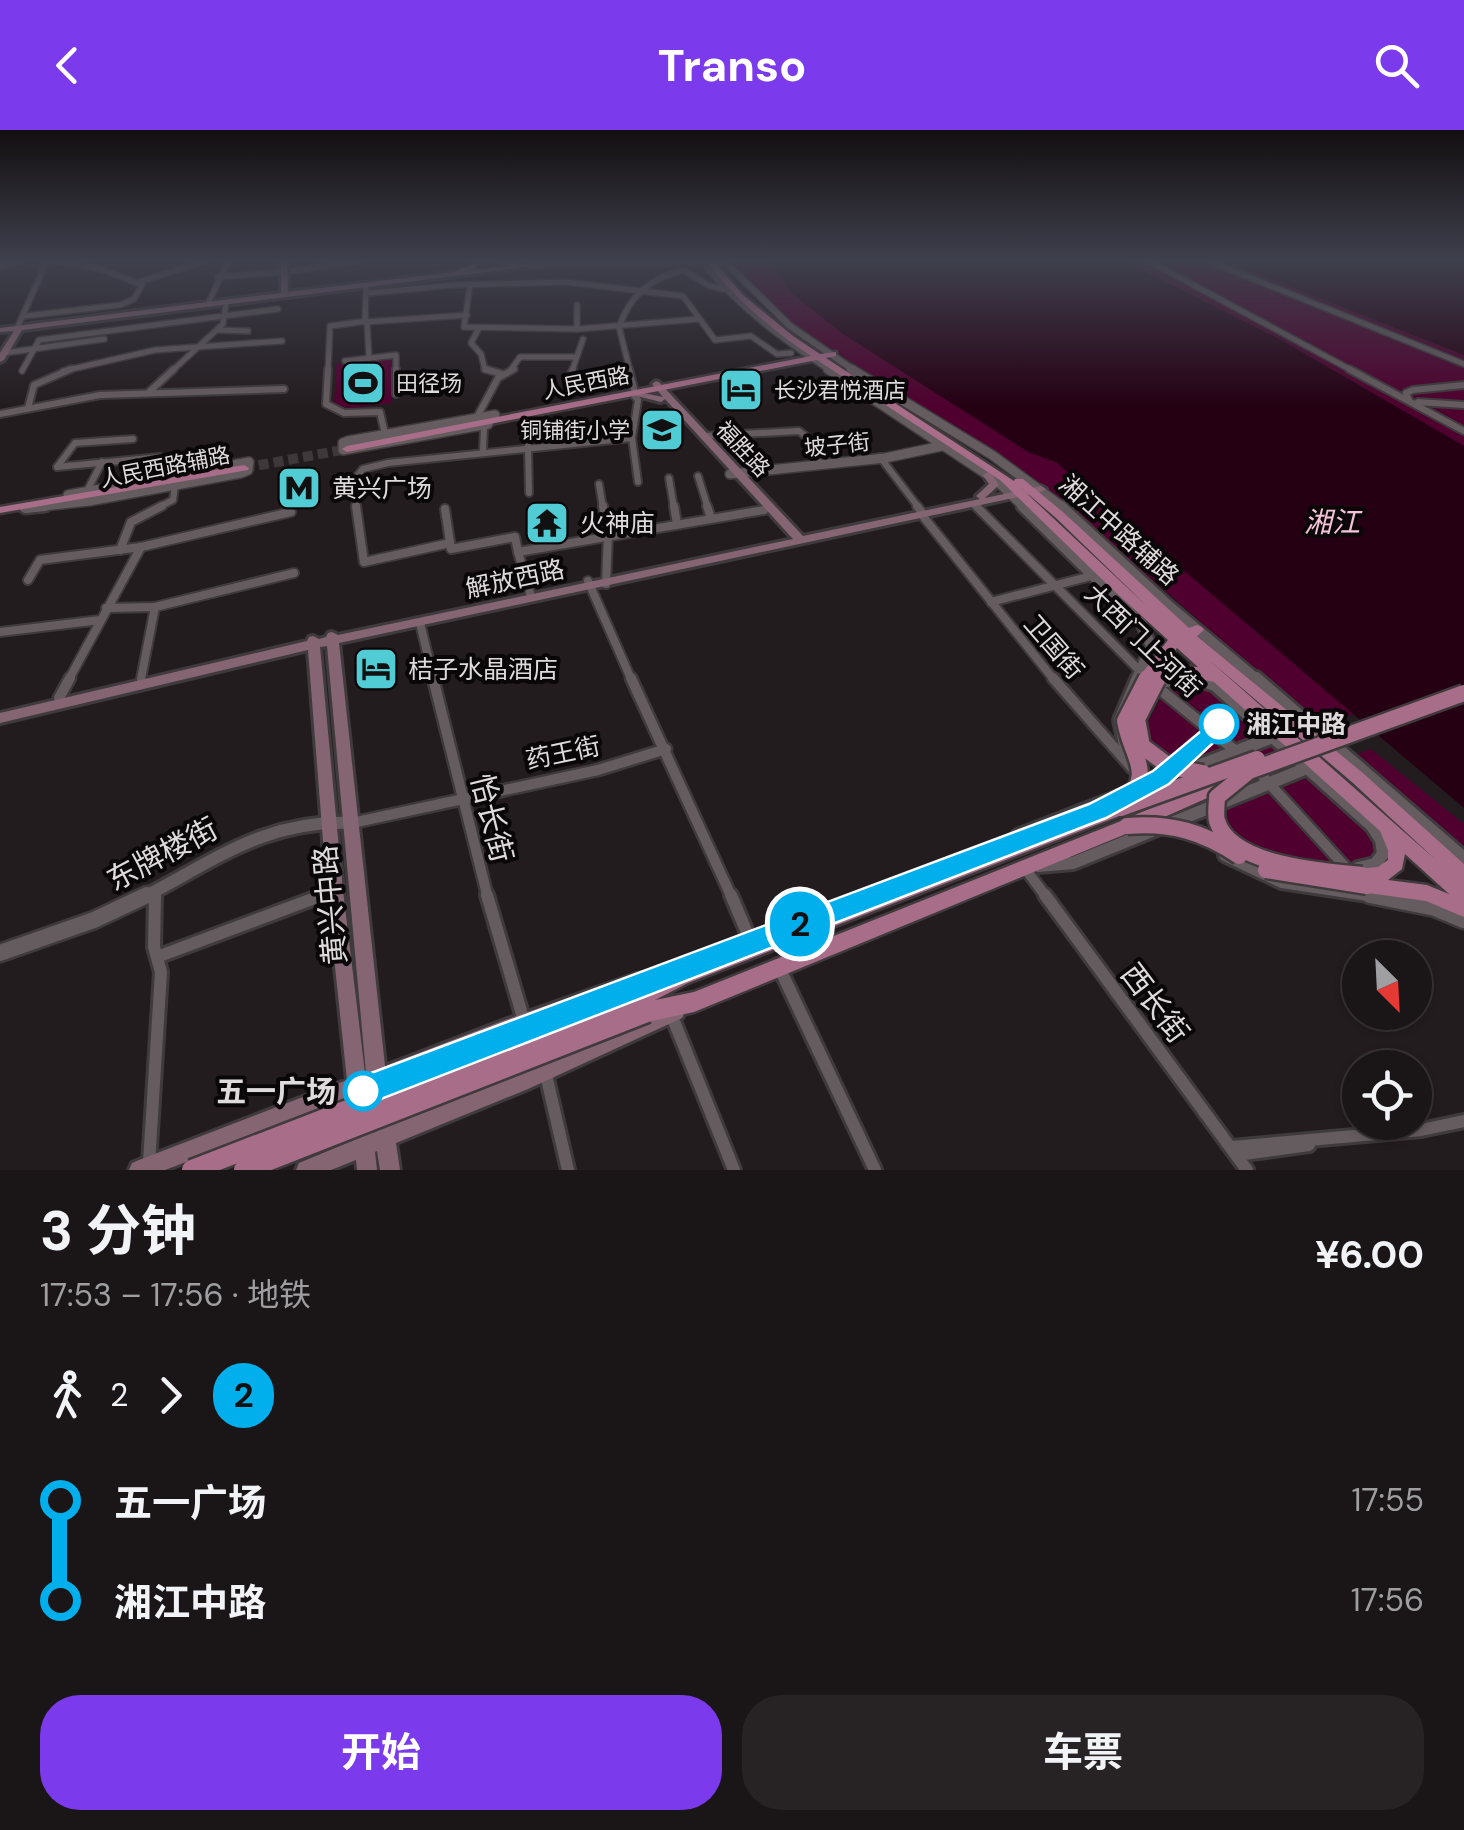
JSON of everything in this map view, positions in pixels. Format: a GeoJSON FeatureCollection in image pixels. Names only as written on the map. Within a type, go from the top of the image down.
{"type":"FeatureCollection","features":[{"type":"Feature","properties":{"kind":"main road"},"geometry":{"type":"LineString","coordinates":[[10,330],[166,310]]}},
{"type":"Feature","properties":{"kind":"main road"},"geometry":{"type":"LineString","coordinates":[[10,330],[180,310]]}},
{"type":"Feature","properties":{"kind":"main road"},"geometry":{"type":"LineString","coordinates":[[763,310],[819,355],[1020,492],[1368,787],[1464,876]]}},
{"type":"Feature","properties":{"kind":"main road"},"geometry":{"type":"LineString","coordinates":[[1,353],[10,330]]}},
{"type":"Feature","properties":{"kind":"main road"},"geometry":{"type":"LineString","coordinates":[[767,365],[790,353],[786,342]]}},
{"type":"Feature","properties":{"kind":"main road","name":"人民西路"},"geometry":{"type":"LineString","coordinates":[[658,391],[819,355]]}},
{"type":"Feature","properties":{"kind":"main road"},"geometry":{"type":"LineString","coordinates":[[767,365],[804,364],[833,372]]}},
{"type":"Feature","properties":{"kind":"main road","name":"人民西路"},"geometry":{"type":"LineString","coordinates":[[347,447],[634,391],[658,391],[767,365]]}},
{"type":"Feature","properties":{"kind":"main road","name":"福胜路"},"geometry":{"type":"LineString","coordinates":[[658,391],[737,472],[764,510],[789,536]]}},
{"type":"Feature","properties":{"kind":"main road","name":"福胜路"},"geometry":{"type":"LineString","coordinates":[[658,391],[737,472],[789,536]]}},
{"type":"Feature","properties":{"kind":"main road"},"geometry":{"type":"LineString","coordinates":[[244,467],[16,508],[0,507],[68,495],[244,467]]}},
{"type":"Feature","properties":{"kind":"main road"},"geometry":{"type":"LineString","coordinates":[[978,500],[994,485],[988,474]]}},
{"type":"Feature","properties":{"kind":"main road"},"geometry":{"type":"LineString","coordinates":[[1020,492],[1098,574],[1152,619],[1190,638],[1229,686],[1464,896]]}},
{"type":"Feature","properties":{"kind":"main road","name":"解放西路"},"geometry":{"type":"LineString","coordinates":[[789,536],[1020,492]]}},
{"type":"Feature","properties":{"kind":"main road","name":"解放西路"},"geometry":{"type":"LineString","coordinates":[[332,638],[420,622],[789,536],[922,513]]}},
{"type":"Feature","properties":{"kind":"main road","name":"解放西路"},"geometry":{"type":"LineString","coordinates":[[0,715],[141,678],[530,593],[589,584]]}},
{"type":"Feature","properties":{"kind":"main road"},"geometry":{"type":"LineString","coordinates":[[1152,619],[1164,644],[1136,726],[1141,744],[1150,755],[1174,769],[1193,774],[1243,763],[1464,693]]}},
{"type":"Feature","properties":{"kind":"main road"},"geometry":{"type":"LineString","coordinates":[[335,666],[348,646],[373,632]]}},
{"type":"Feature","properties":{"kind":"main road","name":"黄兴中路"},"geometry":{"type":"LineString","coordinates":[[332,638],[376,1078],[390,1170]]}},
{"type":"Feature","properties":{"kind":"main road"},"geometry":{"type":"LineString","coordinates":[[1159,660],[1190,638]]}},
{"type":"Feature","properties":{"kind":"main road"},"geometry":{"type":"LineString","coordinates":[[1122,810],[1142,777],[1142,765],[1128,738],[1126,720],[1153,678],[1190,638]]}},
{"type":"Feature","properties":{"kind":"main road","name":"解放西路"},"geometry":{"type":"LineString","coordinates":[[0,715],[313,642]]}},
{"type":"Feature","properties":{"kind":"main road","name":"黄兴中路"},"geometry":{"type":"LineString","coordinates":[[313,642],[335,892],[367,1170]]}},
{"type":"Feature","properties":{"kind":"main road"},"geometry":{"type":"LineString","coordinates":[[267,655],[298,656],[316,671]]}},
{"type":"Feature","properties":{"kind":"main road"},"geometry":{"type":"LineString","coordinates":[[1153,678],[1186,670],[1229,686]]}},
{"type":"Feature","properties":{"kind":"main road"},"geometry":{"type":"LineString","coordinates":[[306,1170],[778,965],[1024,867],[1056,844],[1122,810],[1464,683]]}},
{"type":"Feature","properties":{"kind":"main road"},"geometry":{"type":"LineString","coordinates":[[1243,763],[1216,803],[1216,817],[1231,838],[1270,862],[1426,893],[1464,909]]}},
{"type":"Feature","properties":{"kind":"main road"},"geometry":{"type":"LineString","coordinates":[[1122,810],[1186,828],[1267,870],[1364,881],[1387,872],[1397,857],[1395,843],[1372,811]]}},
{"type":"Feature","properties":{"kind":"main road"},"geometry":{"type":"LineString","coordinates":[[144,1168],[636,983],[682,976],[1010,850],[1056,844]]}},
{"type":"Feature","properties":{"kind":"main road"},"geometry":{"type":"LineString","coordinates":[[244,1170],[644,1004],[682,976]]}},
{"type":"Feature","properties":{"kind":"main road"},"geometry":{"type":"LineString","coordinates":[[192,1170],[644,1004],[694,1002]]}},
{"type":"Feature","properties":{"kind":"street"},"geometry":{"type":"LineString","coordinates":[[10,330],[27,310]]}},
{"type":"Feature","properties":{"kind":"street"},"geometry":{"type":"LineString","coordinates":[[25,316],[73,310]]}},
{"type":"Feature","properties":{"kind":"street"},"geometry":{"type":"LineString","coordinates":[[148,393],[217,330],[225,310]]}},
{"type":"Feature","properties":{"kind":"street"},"geometry":{"type":"LineString","coordinates":[[22,371],[39,340],[275,310]]}},
{"type":"Feature","properties":{"kind":"street"},"geometry":{"type":"LineString","coordinates":[[367,310],[369,357]]}},
{"type":"Feature","properties":{"kind":"street"},"geometry":{"type":"LineString","coordinates":[[366,322],[368,310]]}},
{"type":"Feature","properties":{"kind":"street"},"geometry":{"type":"LineString","coordinates":[[468,310],[464,327],[479,328],[619,328],[699,318]]}},
{"type":"Feature","properties":{"kind":"street"},"geometry":{"type":"LineString","coordinates":[[577,310],[577,329]]}},
{"type":"Feature","properties":{"kind":"street"},"geometry":{"type":"LineString","coordinates":[[628,310],[619,328],[638,400],[632,438],[638,482]]}},
{"type":"Feature","properties":{"kind":"street"},"geometry":{"type":"LineString","coordinates":[[693,310],[715,340],[751,336],[777,354],[790,353]]}},
{"type":"Feature","properties":{"kind":"street","name":"湘江中路辅路"},"geometry":{"type":"LineString","coordinates":[[748,310],[786,342],[819,355],[833,372],[1020,492],[1149,634],[1153,678],[1118,722],[1133,769]]}},
{"type":"Feature","properties":{"kind":"street"},"geometry":{"type":"LineString","coordinates":[[1239,310],[1464,431]]}},
{"type":"Feature","properties":{"kind":"street"},"geometry":{"type":"LineString","coordinates":[[1330,310],[1464,364]]}},
{"type":"Feature","properties":{"kind":"street"},"geometry":{"type":"LineString","coordinates":[[385,434],[380,412],[354,414],[327,406],[330,326],[467,315]]}},
{"type":"Feature","properties":{"kind":"street"},"geometry":{"type":"LineString","coordinates":[[479,328],[471,343],[481,354],[485,370],[502,374],[514,369],[520,356],[574,357]]}},
{"type":"Feature","properties":{"kind":"street"},"geometry":{"type":"LineString","coordinates":[[217,330],[248,330]]}},
{"type":"Feature","properties":{"kind":"street"},"geometry":{"type":"LineString","coordinates":[[1,353],[104,339]]}},
{"type":"Feature","properties":{"kind":"street"},"geometry":{"type":"LineString","coordinates":[[568,382],[583,339]]}},
{"type":"Feature","properties":{"kind":"street"},"geometry":{"type":"LineString","coordinates":[[28,408],[34,385],[67,367],[162,348],[282,341]]}},
{"type":"Feature","properties":{"kind":"street"},"geometry":{"type":"LineString","coordinates":[[345,361],[396,354],[396,394]]}},
{"type":"Feature","properties":{"kind":"street"},"geometry":{"type":"LineString","coordinates":[[478,417],[502,374]]}},
{"type":"Feature","properties":{"kind":"street"},"geometry":{"type":"LineString","coordinates":[[1411,402],[1406,393],[1464,385]]}},
{"type":"Feature","properties":{"kind":"street"},"geometry":{"type":"LineString","coordinates":[[0,414],[82,398],[284,389]]}},
{"type":"Feature","properties":{"kind":"street"},"geometry":{"type":"LineString","coordinates":[[1431,389],[1440,397],[1464,404]]}},
{"type":"Feature","properties":{"kind":"street"},"geometry":{"type":"LineString","coordinates":[[1421,407],[1418,402],[1425,400],[1464,404]]}},
{"type":"Feature","properties":{"kind":"street"},"geometry":{"type":"LineString","coordinates":[[478,417],[494,420],[344,450],[345,442],[478,417]]}},
{"type":"Feature","properties":{"kind":"street"},"geometry":{"type":"LineString","coordinates":[[482,450],[484,428],[494,420]]}},
{"type":"Feature","properties":{"kind":"street"},"geometry":{"type":"LineString","coordinates":[[703,436],[796,430],[806,435],[818,462]]}},
{"type":"Feature","properties":{"kind":"street"},"geometry":{"type":"LineString","coordinates":[[712,447],[724,439],[795,432],[803,436],[818,462]]}},
{"type":"Feature","properties":{"kind":"street","name":"坡子街"},"geometry":{"type":"LineString","coordinates":[[881,458],[930,445],[930,437]]}},
{"type":"Feature","properties":{"kind":"street"},"geometry":{"type":"LineString","coordinates":[[530,593],[515,537],[364,562],[353,481],[363,469],[388,463],[482,450],[632,438]]}},
{"type":"Feature","properties":{"kind":"street"},"geometry":{"type":"LineString","coordinates":[[134,439],[75,443],[57,466],[160,456],[147,479]]}},
{"type":"Feature","properties":{"kind":"street"},"geometry":{"type":"LineString","coordinates":[[528,446],[528,494]]}},
{"type":"Feature","properties":{"kind":"street","name":"坡子街"},"geometry":{"type":"LineString","coordinates":[[737,472],[881,458],[947,447]]}},
{"type":"Feature","properties":{"kind":"street","name":"卫国街"},"geometry":{"type":"LineString","coordinates":[[881,458],[1027,650],[1133,769]]}},
{"type":"Feature","properties":{"kind":"street"},"geometry":{"type":"LineString","coordinates":[[88,491],[103,461]]}},
{"type":"Feature","properties":{"kind":"street","name":"人民西路辅路"},"geometry":{"type":"LineString","coordinates":[[16,508],[86,502],[175,486],[245,472],[249,462],[68,495]]}},
{"type":"Feature","properties":{"kind":"street"},"geometry":{"type":"LineString","coordinates":[[698,476],[711,518]]}},
{"type":"Feature","properties":{"kind":"street"},"geometry":{"type":"LineString","coordinates":[[669,478],[676,524]]}},
{"type":"Feature","properties":{"kind":"street"},"geometry":{"type":"LineString","coordinates":[[599,484],[608,534],[606,580]]}},
{"type":"Feature","properties":{"kind":"street"},"geometry":{"type":"LineString","coordinates":[[120,550],[131,522],[172,500],[175,486]]}},
{"type":"Feature","properties":{"kind":"street","name":"大西门上河街"},"geometry":{"type":"LineString","coordinates":[[978,500],[1057,585],[1243,763],[1270,782],[1364,881]]}},
{"type":"Feature","properties":{"kind":"street"},"geometry":{"type":"LineString","coordinates":[[445,509],[451,546]]}},
{"type":"Feature","properties":{"kind":"street"},"geometry":{"type":"LineString","coordinates":[[518,552],[764,510]]}},
{"type":"Feature","properties":{"kind":"street"},"geometry":{"type":"LineString","coordinates":[[28,580],[40,560],[141,548],[291,512]]}},
{"type":"Feature","properties":{"kind":"street"},"geometry":{"type":"LineString","coordinates":[[59,698],[141,548]]}},
{"type":"Feature","properties":{"kind":"street"},"geometry":{"type":"LineString","coordinates":[[106,608],[156,607],[294,573]]}},
{"type":"Feature","properties":{"kind":"street"},"geometry":{"type":"LineString","coordinates":[[991,602],[1098,574]]}},
{"type":"Feature","properties":{"kind":"street"},"geometry":{"type":"LineString","coordinates":[[589,584],[754,949]]}},
{"type":"Feature","properties":{"kind":"street"},"geometry":{"type":"LineString","coordinates":[[141,678],[156,607]]}},
{"type":"Feature","properties":{"kind":"street"},"geometry":{"type":"LineString","coordinates":[[0,632],[100,620]]}},
{"type":"Feature","properties":{"kind":"street","name":"怡长街"},"geometry":{"type":"LineString","coordinates":[[420,622],[461,797],[525,1023]]}},
{"type":"Feature","properties":{"kind":"street"},"geometry":{"type":"LineString","coordinates":[[1190,638],[1464,858]]}},
{"type":"Feature","properties":{"kind":"street"},"geometry":{"type":"LineString","coordinates":[[1153,678],[1184,676],[1210,683],[1382,839],[1384,853],[1364,881]]}},
{"type":"Feature","properties":{"kind":"street"},"geometry":{"type":"LineString","coordinates":[[1010,850],[1018,836],[1122,810],[1243,763],[1273,737]]}},
{"type":"Feature","properties":{"kind":"street","name":"药王街"},"geometry":{"type":"LineString","coordinates":[[352,823],[598,770],[666,749]]}},
{"type":"Feature","properties":{"kind":"street"},"geometry":{"type":"LineString","coordinates":[[1024,867],[1073,863],[1308,768]]}},
{"type":"Feature","properties":{"kind":"street"},"geometry":{"type":"LineString","coordinates":[[1122,810],[1133,769]]}},
{"type":"Feature","properties":{"kind":"street","name":"东牌楼街"},"geometry":{"type":"LineString","coordinates":[[0,952],[106,914],[257,836],[302,822],[328,819],[352,823]]}},
{"type":"Feature","properties":{"kind":"street"},"geometry":{"type":"LineString","coordinates":[[1146,833],[1201,840],[1245,869],[1281,884],[1364,881],[1464,920]]}},
{"type":"Feature","properties":{"kind":"street","name":"西长街"},"geometry":{"type":"LineString","coordinates":[[1024,867],[1247,1170]]}},
{"type":"Feature","properties":{"kind":"street"},"geometry":{"type":"LineString","coordinates":[[144,1168],[161,972],[155,891]]}},
{"type":"Feature","properties":{"kind":"street"},"geometry":{"type":"LineString","coordinates":[[157,956],[335,892]]}},
{"type":"Feature","properties":{"kind":"street"},"geometry":{"type":"LineString","coordinates":[[778,965],[875,1170]]}},
{"type":"Feature","properties":{"kind":"street"},"geometry":{"type":"LineString","coordinates":[[672,1014],[734,1170]]}},
{"type":"Feature","properties":{"kind":"street"},"geometry":{"type":"LineString","coordinates":[[554,1065],[547,1079],[568,1170]]}},
{"type":"Feature","properties":{"kind":"street"},"geometry":{"type":"LineString","coordinates":[[1235,1151],[1464,1123]]}},
{"type":"Feature","properties":{"kind":"shaded area"},"geometry":{"type":"Polygon","coordinates":[[[777,310],[816,310],[1028,452],[1056,462],[1354,714],[1320,726],[1049,490],[805,332],[777,310]]]}},
{"type":"Feature","properties":{"kind":"shaded area"},"geometry":{"type":"Polygon","coordinates":[[[1220,310],[1349,310],[1464,355],[1464,446],[1281,340],[1220,310]]]}},
{"type":"Feature","properties":{"kind":"shaded area","name":"田径场"},"geometry":{"type":"Polygon","coordinates":[[[393,357],[392,403],[351,408],[334,405],[336,364],[393,357]]]}},
{"type":"Feature","properties":{"kind":"shaded area"},"geometry":{"type":"Polygon","coordinates":[[[1184,679],[1207,684],[1371,829],[1380,853],[1363,865],[1352,865],[1275,853],[1239,836],[1229,823],[1229,803],[1254,778],[1234,759],[1177,759],[1148,739],[1147,724],[1167,685],[1184,679]]]}},
{"type":"Feature","properties":{"kind":"shaded area"},"geometry":{"type":"Polygon","coordinates":[[[1371,749],[1464,824],[1464,853],[1427,816],[1352,756],[1371,749]]]}},
{"type":"Feature","properties":{"kind":"water","name":"湘江"},"geometry":{"type":"Polygon","coordinates":[[[812,310],[1220,310],[1281,340],[1464,446],[1464,808],[1056,462],[1028,452],[843,334],[812,310]]]}},
{"type":"Feature","properties":{"kind":"water"},"geometry":{"type":"Polygon","coordinates":[[[1349,310],[1464,310],[1464,355],[1349,310]]]}},
{"type":"Feature","properties":{"kind":"tunnel"},"geometry":{"type":"LineString","coordinates":[[244,468],[347,449]]}},
{"type":"Feature","properties":{"kind":"metro line","name":"2"},"geometry":{"type":"LineString","coordinates":[[363,1091],[1098,811],[1161,777],[1219,724]]}},
{"type":"Feature","properties":{"kind":"place","name":"田径场"},"geometry":{"type":"Point","coordinates":[363,383]}},
{"type":"Feature","properties":{"kind":"place","name":"长沙君悦酒店"},"geometry":{"type":"Point","coordinates":[741,390]}},
{"type":"Feature","properties":{"kind":"place","name":"铜铺街小学"},"geometry":{"type":"Point","coordinates":[662,430]}},
{"type":"Feature","properties":{"kind":"place","name":"黄兴广场"},"geometry":{"type":"Point","coordinates":[299,488]}},
{"type":"Feature","properties":{"kind":"place","name":"火神庙"},"geometry":{"type":"Point","coordinates":[547,523]}},
{"type":"Feature","properties":{"kind":"place","name":"桔子水晶酒店"},"geometry":{"type":"Point","coordinates":[376,669]}},
{"type":"Feature","properties":{"kind":"place","name":"湘江中路"},"geometry":{"type":"Point","coordinates":[1219,724]}},
{"type":"Feature","properties":{"kind":"place","name":"五一广场"},"geometry":{"type":"Point","coordinates":[363,1091]}}]}
